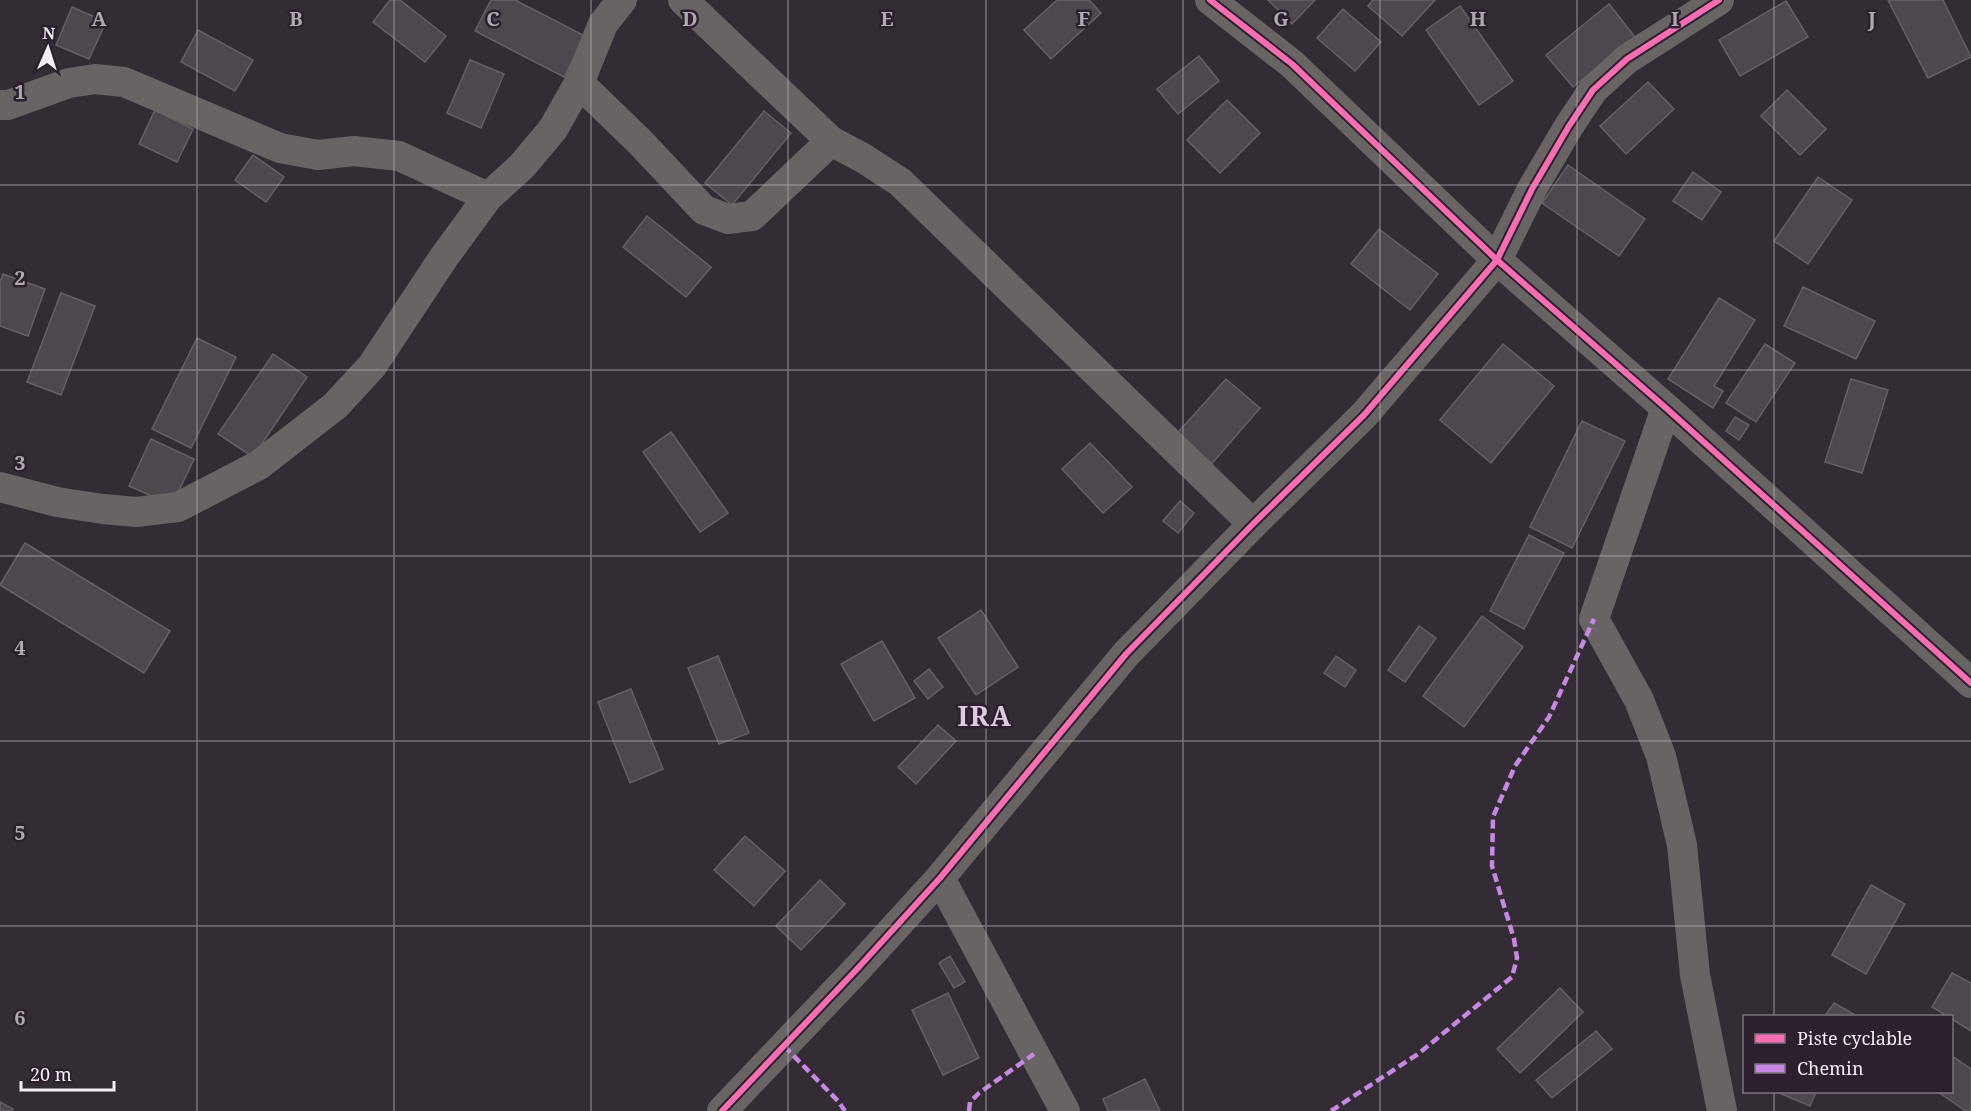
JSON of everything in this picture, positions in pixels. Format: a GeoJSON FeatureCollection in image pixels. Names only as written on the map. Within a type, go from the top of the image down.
{"type":"FeatureCollection","features":[{"type":"Feature","properties":{"kind":"street"},"geometry":{"type":"LineString","coordinates":[[0,487],[57,502],[136,512],[178,507],[259,465],[335,406],[372,366],[444,257],[488,197],[522,166],[553,129],[579,83],[603,24],[622,0]]}},
{"type":"Feature","properties":{"kind":"street"},"geometry":{"type":"LineString","coordinates":[[683,0],[831,141],[900,182],[1253,524]]}},
{"type":"Feature","properties":{"kind":"street"},"geometry":{"type":"LineString","coordinates":[[1210,0],[1292,64],[1497,260],[1666,408],[1971,683]]}},
{"type":"Feature","properties":{"kind":"street"},"geometry":{"type":"LineString","coordinates":[[722,1111],[940,878],[1126,654],[1253,524],[1364,416],[1497,260],[1532,189],[1593,90],[1627,59],[1719,0]]}},
{"type":"Feature","properties":{"kind":"street"},"geometry":{"type":"LineString","coordinates":[[0,105],[8,105],[69,83],[95,79],[124,82],[280,148],[318,155],[354,151],[399,156],[488,197]]}},
{"type":"Feature","properties":{"kind":"street"},"geometry":{"type":"LineString","coordinates":[[579,83],[640,142],[704,210],[728,219],[752,216],[831,141]]}},
{"type":"Feature","properties":{"kind":"street"},"geometry":{"type":"LineString","coordinates":[[1666,408],[1594,619],[1638,700],[1661,756],[1682,845],[1695,975],[1722,1111]]}},
{"type":"Feature","properties":{"kind":"street"},"geometry":{"type":"LineString","coordinates":[[940,878],[1065,1111]]}},
{"type":"Feature","properties":{"kind":"building"},"geometry":{"type":"Polygon","coordinates":[[[390,0],[400,0],[446,36],[425,62],[373,22],[390,0]]]}},
{"type":"Feature","properties":{"kind":"building"},"geometry":{"type":"Polygon","coordinates":[[[491,0],[515,0],[585,36],[564,77],[475,31],[491,0]]]}},
{"type":"Feature","properties":{"kind":"building"},"geometry":{"type":"Polygon","coordinates":[[[1057,0],[1089,0],[1101,13],[1051,59],[1024,30],[1057,0]]]}},
{"type":"Feature","properties":{"kind":"building"},"geometry":{"type":"Polygon","coordinates":[[[1268,0],[1315,0],[1292,24],[1268,0]]]}},
{"type":"Feature","properties":{"kind":"building"},"geometry":{"type":"Polygon","coordinates":[[[1373,0],[1435,0],[1402,36],[1368,6],[1373,0]]]}},
{"type":"Feature","properties":{"kind":"building"},"geometry":{"type":"Polygon","coordinates":[[[1888,0],[1943,0],[1971,57],[1928,78],[1888,0]]]}},
{"type":"Feature","properties":{"kind":"building"},"geometry":{"type":"Polygon","coordinates":[[[1786,1],[1808,37],[1740,76],[1719,40],[1786,1]]]}},
{"type":"Feature","properties":{"kind":"building"},"geometry":{"type":"Polygon","coordinates":[[[1609,4],[1635,37],[1573,87],[1546,55],[1609,4]]]}},
{"type":"Feature","properties":{"kind":"building"},"geometry":{"type":"Polygon","coordinates":[[[1460,6],[1513,81],[1479,105],[1426,30],[1460,6]]]}},
{"type":"Feature","properties":{"kind":"building"},"geometry":{"type":"Polygon","coordinates":[[[72,7],[106,22],[89,59],[56,45],[72,7]]]}},
{"type":"Feature","properties":{"kind":"building"},"geometry":{"type":"Polygon","coordinates":[[[1343,9],[1381,42],[1355,71],[1317,38],[1343,9]]]}},
{"type":"Feature","properties":{"kind":"building"},"geometry":{"type":"Polygon","coordinates":[[[198,30],[253,60],[235,91],[181,62],[198,30]]]}},
{"type":"Feature","properties":{"kind":"building"},"geometry":{"type":"Polygon","coordinates":[[[1199,56],[1219,81],[1178,114],[1157,89],[1199,56]]]}},
{"type":"Feature","properties":{"kind":"building"},"geometry":{"type":"Polygon","coordinates":[[[470,60],[504,74],[481,128],[447,113],[470,60]]]}},
{"type":"Feature","properties":{"kind":"building"},"geometry":{"type":"Polygon","coordinates":[[[1648,82],[1674,109],[1626,154],[1600,126],[1648,82]]]}},
{"type":"Feature","properties":{"kind":"building"},"geometry":{"type":"Polygon","coordinates":[[[1787,90],[1826,129],[1800,155],[1761,116],[1787,90]]]}},
{"type":"Feature","properties":{"kind":"building"},"geometry":{"type":"Polygon","coordinates":[[[1227,100],[1260,133],[1220,173],[1187,140],[1227,100]]]}},
{"type":"Feature","properties":{"kind":"building"},"geometry":{"type":"Polygon","coordinates":[[[155,110],[193,129],[177,162],[139,144],[155,110]]]}},
{"type":"Feature","properties":{"kind":"building"},"geometry":{"type":"Polygon","coordinates":[[[764,111],[791,133],[732,205],[705,183],[764,111]]]}},
{"type":"Feature","properties":{"kind":"building"},"geometry":{"type":"Polygon","coordinates":[[[253,155],[284,177],[266,202],[235,180],[253,155]]]}},
{"type":"Feature","properties":{"kind":"building"},"geometry":{"type":"Polygon","coordinates":[[[1568,165],[1645,219],[1619,256],[1542,203],[1568,165]]]}},
{"type":"Feature","properties":{"kind":"building"},"geometry":{"type":"Polygon","coordinates":[[[1693,172],[1721,192],[1702,220],[1673,201],[1693,172]]]}},
{"type":"Feature","properties":{"kind":"building"},"geometry":{"type":"Polygon","coordinates":[[[1818,177],[1852,200],[1808,264],[1774,241],[1818,177]]]}},
{"type":"Feature","properties":{"kind":"building"},"geometry":{"type":"Polygon","coordinates":[[[647,216],[711,267],[686,297],[623,247],[647,216]]]}},
{"type":"Feature","properties":{"kind":"building"},"geometry":{"type":"Polygon","coordinates":[[[1379,229],[1438,274],[1410,310],[1351,264],[1379,229]]]}},
{"type":"Feature","properties":{"kind":"building"},"geometry":{"type":"Polygon","coordinates":[[[3,274],[45,289],[28,336],[0,326],[0,282],[3,274]]]}},
{"type":"Feature","properties":{"kind":"building"},"geometry":{"type":"Polygon","coordinates":[[[1803,287],[1875,321],[1856,359],[1784,326],[1803,287]]]}},
{"type":"Feature","properties":{"kind":"building"},"geometry":{"type":"Polygon","coordinates":[[[61,293],[95,306],[61,395],[27,382],[61,293]]]}},
{"type":"Feature","properties":{"kind":"building"},"geometry":{"type":"Polygon","coordinates":[[[1719,298],[1755,320],[1714,386],[1723,391],[1713,408],[1668,379],[1719,298]]]}},
{"type":"Feature","properties":{"kind":"building"},"geometry":{"type":"Polygon","coordinates":[[[197,338],[236,357],[191,448],[152,429],[197,338]]]}},
{"type":"Feature","properties":{"kind":"building"},"geometry":{"type":"Polygon","coordinates":[[[1503,344],[1554,386],[1491,463],[1440,420],[1503,344]]]}},
{"type":"Feature","properties":{"kind":"building"},"geometry":{"type":"Polygon","coordinates":[[[1765,344],[1795,363],[1756,422],[1726,403],[1765,344]]]}},
{"type":"Feature","properties":{"kind":"building"},"geometry":{"type":"Polygon","coordinates":[[[273,354],[307,377],[253,457],[218,434],[273,354]]]}},
{"type":"Feature","properties":{"kind":"building"},"geometry":{"type":"Polygon","coordinates":[[[1226,379],[1260,408],[1208,468],[1173,438],[1226,379]]]}},
{"type":"Feature","properties":{"kind":"building"},"geometry":{"type":"Polygon","coordinates":[[[1851,379],[1888,390],[1862,473],[1825,462],[1851,379]]]}},
{"type":"Feature","properties":{"kind":"building"},"geometry":{"type":"Polygon","coordinates":[[[1735,417],[1749,425],[1739,440],[1726,431],[1735,417]]]}},
{"type":"Feature","properties":{"kind":"building"},"geometry":{"type":"Polygon","coordinates":[[[1582,421],[1625,441],[1572,548],[1530,527],[1582,421]]]}},
{"type":"Feature","properties":{"kind":"building"},"geometry":{"type":"Polygon","coordinates":[[[671,432],[728,513],[700,532],[643,452],[671,432]]]}},
{"type":"Feature","properties":{"kind":"building"},"geometry":{"type":"Polygon","coordinates":[[[151,439],[194,459],[172,505],[129,486],[151,439]]]}},
{"type":"Feature","properties":{"kind":"building"},"geometry":{"type":"Polygon","coordinates":[[[1090,443],[1132,487],[1103,513],[1062,469],[1090,443]]]}},
{"type":"Feature","properties":{"kind":"building"},"geometry":{"type":"Polygon","coordinates":[[[1180,501],[1194,513],[1178,533],[1163,521],[1180,501]]]}},
{"type":"Feature","properties":{"kind":"building"},"geometry":{"type":"Polygon","coordinates":[[[1529,535],[1564,553],[1524,629],[1490,611],[1529,535]]]}},
{"type":"Feature","properties":{"kind":"building"},"geometry":{"type":"Polygon","coordinates":[[[25,543],[170,631],[144,673],[0,585],[25,543]]]}},
{"type":"Feature","properties":{"kind":"building"},"geometry":{"type":"Polygon","coordinates":[[[981,610],[1018,667],[976,695],[938,638],[981,610]]]}},
{"type":"Feature","properties":{"kind":"building"},"geometry":{"type":"Polygon","coordinates":[[[1482,616],[1523,647],[1464,727],[1423,696],[1482,616]]]}},
{"type":"Feature","properties":{"kind":"building"},"geometry":{"type":"Polygon","coordinates":[[[1419,626],[1436,638],[1405,682],[1388,670],[1419,626]]]}},
{"type":"Feature","properties":{"kind":"building"},"geometry":{"type":"Polygon","coordinates":[[[882,641],[915,698],[874,721],[841,664],[882,641]]]}},
{"type":"Feature","properties":{"kind":"building"},"geometry":{"type":"Polygon","coordinates":[[[718,656],[749,733],[719,744],[688,668],[718,656]]]}},
{"type":"Feature","properties":{"kind":"building"},"geometry":{"type":"Polygon","coordinates":[[[1336,656],[1356,670],[1345,687],[1324,673],[1336,656]]]}},
{"type":"Feature","properties":{"kind":"building"},"geometry":{"type":"Polygon","coordinates":[[[929,669],[943,687],[928,699],[914,681],[929,669]]]}},
{"type":"Feature","properties":{"kind":"building"},"geometry":{"type":"Polygon","coordinates":[[[631,689],[663,769],[630,783],[598,702],[631,689]]]}},
{"type":"Feature","properties":{"kind":"building"},"geometry":{"type":"Polygon","coordinates":[[[938,725],[956,741],[916,784],[898,767],[938,725]]]}},
{"type":"Feature","properties":{"kind":"building"},"geometry":{"type":"Polygon","coordinates":[[[745,836],[785,871],[754,906],[714,870],[745,836]]]}},
{"type":"Feature","properties":{"kind":"building"},"geometry":{"type":"Polygon","coordinates":[[[820,880],[845,904],[801,950],[776,926],[820,880]]]}},
{"type":"Feature","properties":{"kind":"building"},"geometry":{"type":"Polygon","coordinates":[[[1871,885],[1905,904],[1866,974],[1832,955],[1871,885]]]}},
{"type":"Feature","properties":{"kind":"building"},"geometry":{"type":"Polygon","coordinates":[[[950,956],[965,982],[954,988],[939,963],[950,956]]]}},
{"type":"Feature","properties":{"kind":"building"},"geometry":{"type":"Polygon","coordinates":[[[1952,973],[1971,983],[1971,1031],[1953,1020],[1953,1015],[1945,1015],[1932,1007],[1952,973]]]}},
{"type":"Feature","properties":{"kind":"building"},"geometry":{"type":"Polygon","coordinates":[[[1560,988],[1583,1012],[1520,1073],[1497,1049],[1560,988]]]}},
{"type":"Feature","properties":{"kind":"building"},"geometry":{"type":"Polygon","coordinates":[[[948,993],[979,1058],[943,1075],[912,1010],[948,993]]]}},
{"type":"Feature","properties":{"kind":"building"},"geometry":{"type":"Polygon","coordinates":[[[1834,1003],[1855,1015],[1826,1015],[1834,1003]]]}},
{"type":"Feature","properties":{"kind":"building"},"geometry":{"type":"Polygon","coordinates":[[[1596,1031],[1612,1049],[1552,1098],[1536,1080],[1596,1031]]]}},
{"type":"Feature","properties":{"kind":"building"},"geometry":{"type":"Polygon","coordinates":[[[1953,1057],[1971,1069],[1971,1111],[1966,1111],[1939,1093],[1953,1093],[1953,1057]]]}},
{"type":"Feature","properties":{"kind":"building"},"geometry":{"type":"Polygon","coordinates":[[[1145,1079],[1160,1111],[1108,1111],[1103,1099],[1145,1079]]]}},
{"type":"Feature","properties":{"kind":"building"},"geometry":{"type":"Polygon","coordinates":[[[1779,1093],[1816,1093],[1810,1106],[1779,1093]]]}},
{"type":"Feature","properties":{"kind":"building"},"geometry":{"type":"Polygon","coordinates":[[[0,1102],[13,1109],[12,1111],[0,1111],[0,1102]]]}},
{"type":"Feature","properties":{"kind":"marked path"},"geometry":{"type":"LineString","coordinates":[[1331,1111],[1418,1054],[1512,977],[1517,958],[1514,939],[1492,866],[1493,817],[1515,766],[1549,717],[1594,619]]}},
{"type":"Feature","properties":{"kind":"marked path"},"geometry":{"type":"LineString","coordinates":[[784,1046],[845,1111]]}},
{"type":"Feature","properties":{"kind":"marked path"},"geometry":{"type":"LineString","coordinates":[[969,1111],[970,1102],[979,1093],[1034,1054]]}},
{"type":"Feature","properties":{"kind":"cycle path"},"geometry":{"type":"LineString","coordinates":[[1210,0],[1292,64],[1497,260],[1666,408],[1971,683]]}},
{"type":"Feature","properties":{"kind":"cycle path"},"geometry":{"type":"LineString","coordinates":[[722,1111],[940,878],[1126,654],[1364,415],[1497,260],[1532,189],[1593,90],[1627,59],[1719,0]]}},
{"type":"Feature","properties":{"kind":"district","name":"IRA"},"geometry":{"type":"Point","coordinates":[985,715]}}]}
